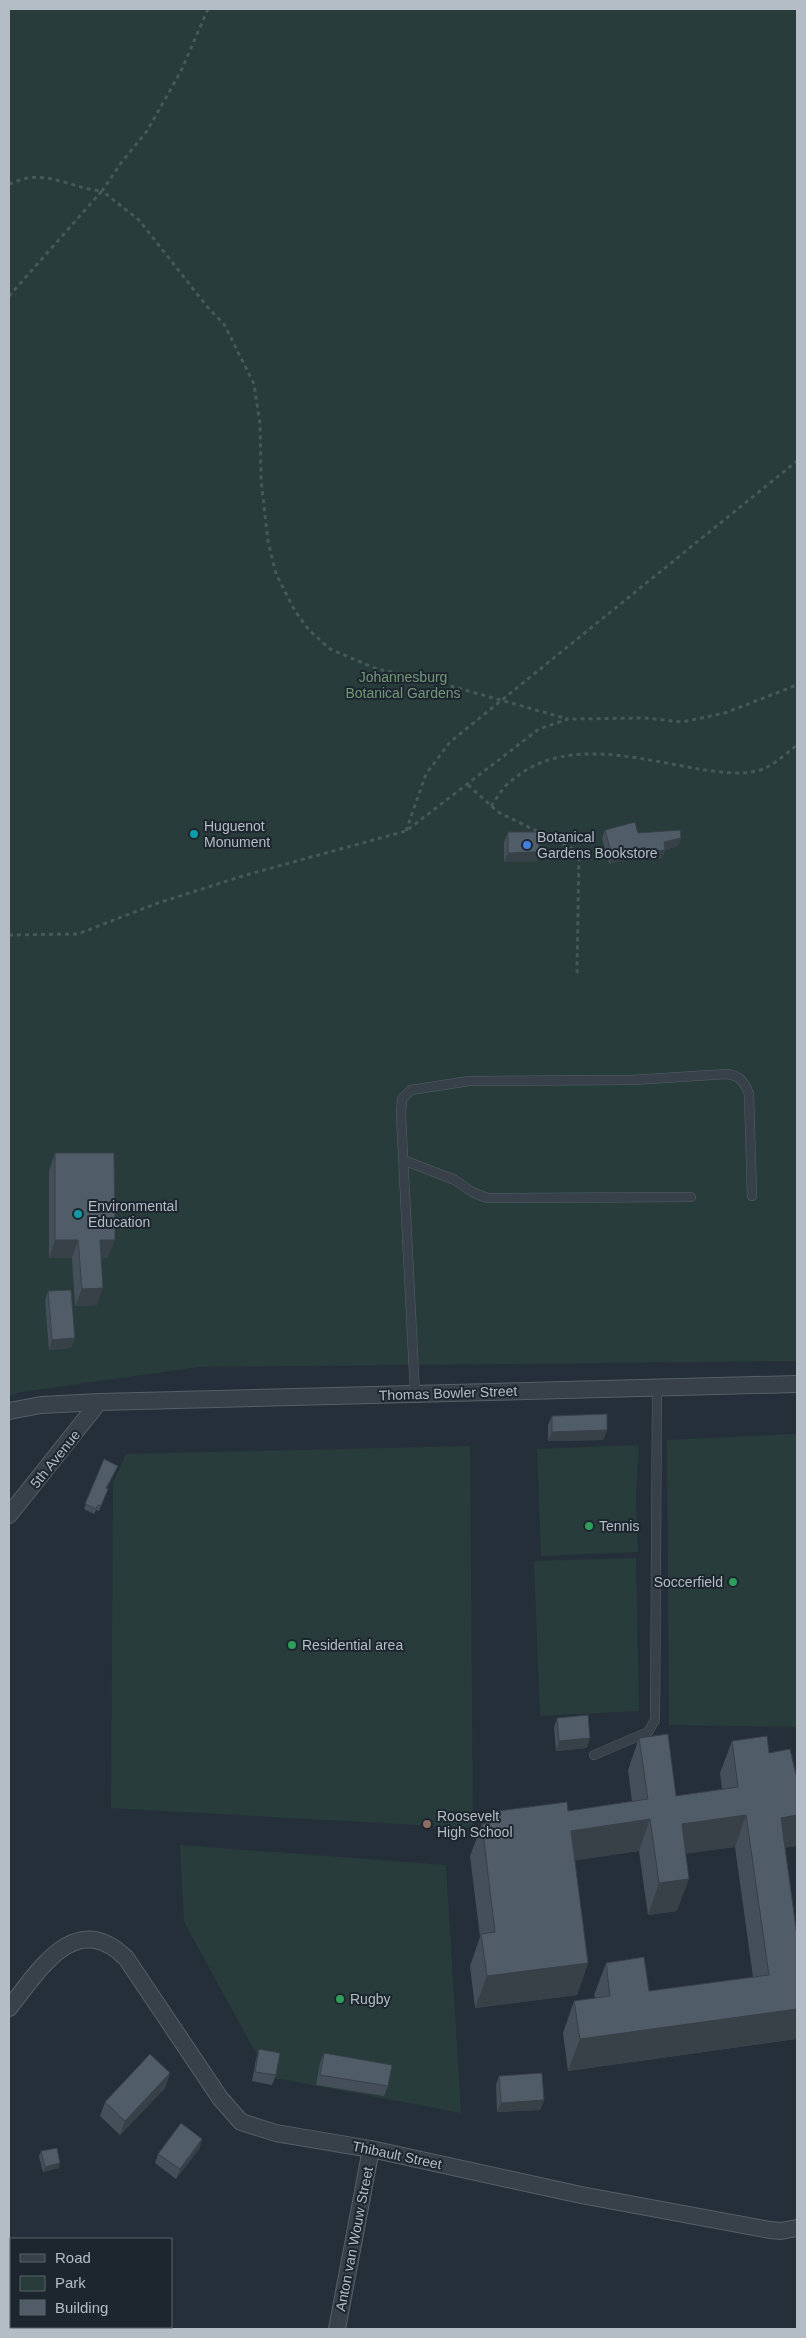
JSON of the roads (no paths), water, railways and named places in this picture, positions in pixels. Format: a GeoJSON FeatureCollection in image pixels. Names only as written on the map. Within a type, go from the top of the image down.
{"type":"FeatureCollection","features":[{"type":"Feature","properties":{"kind":"street","name":"Thomas Bowler Street"},"geometry":{"type":"LineString","coordinates":[[9,1411],[41,1406],[99,1402],[797,1384]]}},
{"type":"Feature","properties":{"kind":"street","name":"5th Avenue"},"geometry":{"type":"LineString","coordinates":[[9,1515],[99,1402]]}},
{"type":"Feature","properties":{"kind":"street","name":"Thibault Street"},"geometry":{"type":"LineString","coordinates":[[9,2008],[50,1958],[71,1942],[84,1939],[94,1940],[118,1950],[126,1958],[220,2098],[241,2122],[276,2133],[371,2149],[581,2194],[770,2230],[781,2231],[797,2228]]}},
{"type":"Feature","properties":{"kind":"street","name":"Anton van Wouw Street"},"geometry":{"type":"LineString","coordinates":[[336,2329],[371,2149]]}},
{"type":"Feature","properties":{"kind":"lane"},"geometry":{"type":"LineString","coordinates":[[415,1394],[401,1115],[402,1099],[411,1090],[469,1081],[632,1080],[727,1074],[736,1076],[742,1080],[749,1094],[752,1196]]}},
{"type":"Feature","properties":{"kind":"lane"},"geometry":{"type":"LineString","coordinates":[[403,1160],[455,1180],[472,1192],[487,1198],[691,1197]]}},
{"type":"Feature","properties":{"kind":"lane"},"geometry":{"type":"LineString","coordinates":[[594,1756],[648,1732],[655,1720],[656,1388]]}},
{"type":"Feature","properties":{"kind":"place","name":"Huguenot Monument"},"geometry":{"type":"Point","coordinates":[194,834]}},
{"type":"Feature","properties":{"kind":"place","name":"Botanical Gardens Bookstore"},"geometry":{"type":"Point","coordinates":[527,845]}},
{"type":"Feature","properties":{"kind":"place","name":"Environmental Education"},"geometry":{"type":"Point","coordinates":[78,1214]}},
{"type":"Feature","properties":{"kind":"place","name":"Tennis"},"geometry":{"type":"Point","coordinates":[589,1526]}},
{"type":"Feature","properties":{"kind":"place","name":"Soccerfield"},"geometry":{"type":"Point","coordinates":[733,1582]}},
{"type":"Feature","properties":{"kind":"place","name":"Residential area"},"geometry":{"type":"Point","coordinates":[292,1645]}},
{"type":"Feature","properties":{"kind":"place","name":"Roosevelt High School"},"geometry":{"type":"Point","coordinates":[427,1824]}},
{"type":"Feature","properties":{"kind":"place","name":"Rugby"},"geometry":{"type":"Point","coordinates":[340,1999]}},
{"type":"Feature","properties":{"kind":"park label","name":"Johannesburg Botanical Gardens"},"geometry":{"type":"Point","coordinates":[403,686]}}]}
